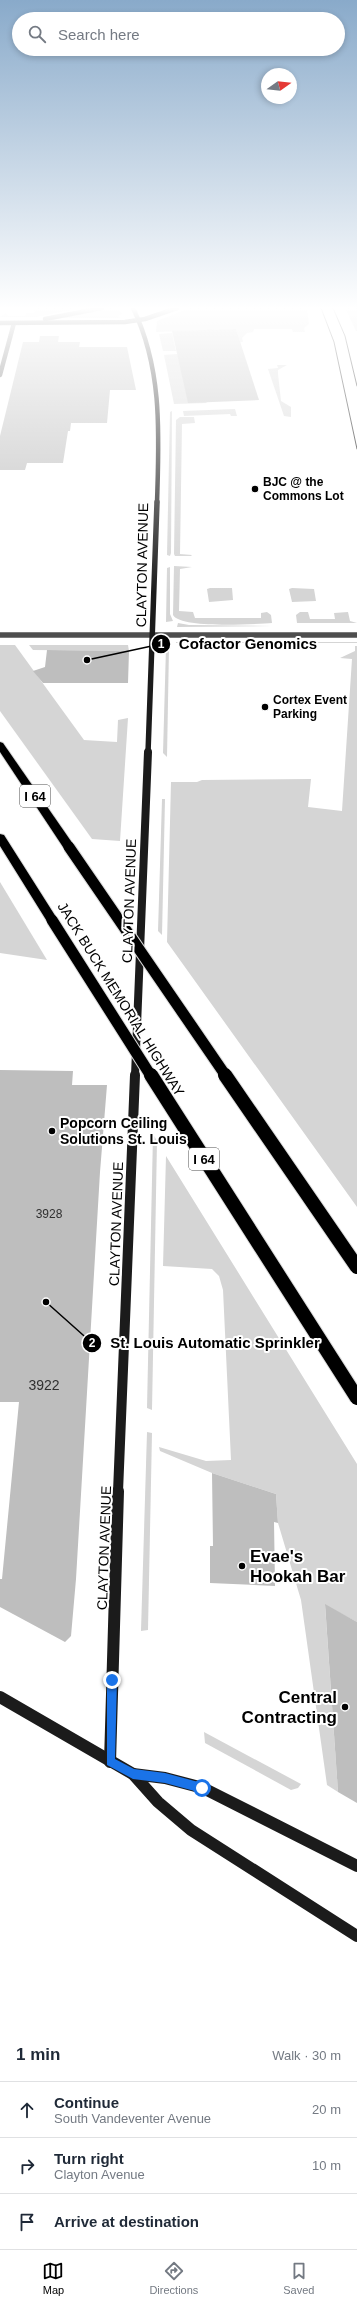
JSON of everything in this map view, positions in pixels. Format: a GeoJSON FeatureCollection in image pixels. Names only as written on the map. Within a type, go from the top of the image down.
{"type":"FeatureCollection","features":[{"type":"Feature","properties":{"kind":"highway","name":"I 64"},"geometry":{"type":"LineString","coordinates":[[0,746],[357,1267]]}},
{"type":"Feature","properties":{"kind":"highway","name":"JACK BUCK MEMORIAL HIGHWAY"},"geometry":{"type":"LineString","coordinates":[[0,838],[357,1398]]}},
{"type":"Feature","properties":{"kind":"street","name":"CLAYTON AVENUE"},"geometry":{"type":"LineString","coordinates":[[110,1762],[118,1501],[153,634],[158,403]]}},
{"type":"Feature","properties":{"kind":"street"},"geometry":{"type":"LineString","coordinates":[[0,635],[357,634]]}},
{"type":"Feature","properties":{"kind":"street"},"geometry":{"type":"LineString","coordinates":[[0,1697],[133,1774],[165,1778],[202,1788],[357,1866]]}},
{"type":"Feature","properties":{"kind":"street"},"geometry":{"type":"LineString","coordinates":[[133,1774],[158,1802],[191,1830],[357,1936]]}},
{"type":"Feature","properties":{"kind":"shaded area"},"geometry":{"type":"Polygon","coordinates":[[[174,403],[207,403],[174,404],[174,403]]]}},
{"type":"Feature","properties":{"kind":"shaded area"},"geometry":{"type":"Polygon","coordinates":[[[279,403],[284,403],[291,407],[291,417],[284,416],[279,403]]]}},
{"type":"Feature","properties":{"kind":"shaded area"},"geometry":{"type":"Polygon","coordinates":[[[235,409],[237,416],[231,416],[230,414],[184,416],[183,411],[235,409]]]}},
{"type":"Feature","properties":{"kind":"shaded area"},"geometry":{"type":"Polygon","coordinates":[[[172,411],[170,556],[167,555],[170,412],[172,411]]]}},
{"type":"Feature","properties":{"kind":"shaded area"},"geometry":{"type":"Polygon","coordinates":[[[180,417],[194,417],[195,423],[182,424],[180,554],[192,555],[191,556],[175,556],[174,554],[176,420],[180,417]]]}},
{"type":"Feature","properties":{"kind":"shaded area"},"geometry":{"type":"Polygon","coordinates":[[[174,566],[192,567],[180,569],[179,611],[193,612],[195,618],[261,618],[261,613],[267,612],[271,615],[272,623],[219,625],[189,622],[179,619],[173,615],[174,566]]]}},
{"type":"Feature","properties":{"kind":"shaded area"},"geometry":{"type":"Polygon","coordinates":[[[170,567],[170,614],[173,621],[166,622],[167,568],[170,567]]]}},
{"type":"Feature","properties":{"kind":"shaded area"},"geometry":{"type":"Polygon","coordinates":[[[232,588],[233,600],[209,602],[207,589],[232,588]]]}},
{"type":"Feature","properties":{"kind":"shaded area"},"geometry":{"type":"Polygon","coordinates":[[[289,589],[314,589],[316,601],[292,602],[289,589]]]}},
{"type":"Feature","properties":{"kind":"shaded area"},"geometry":{"type":"Polygon","coordinates":[[[300,612],[308,612],[310,619],[335,619],[334,613],[348,612],[350,621],[357,623],[297,623],[296,615],[300,612]]]}},
{"type":"Feature","properties":{"kind":"shaded area"},"geometry":{"type":"Polygon","coordinates":[[[178,623],[189,625],[272,626],[177,627],[178,623]]]}},
{"type":"Feature","properties":{"kind":"shaded area"},"geometry":{"type":"Polygon","coordinates":[[[357,642],[357,643],[176,643],[357,642]]]}},
{"type":"Feature","properties":{"kind":"shaded area"},"geometry":{"type":"Polygon","coordinates":[[[0,645],[15,645],[84,740],[117,742],[118,720],[128,718],[120,841],[92,839],[0,711],[0,645]]]}},
{"type":"Feature","properties":{"kind":"shaded area"},"geometry":{"type":"Polygon","coordinates":[[[29,645],[128,645],[129,651],[33,650],[29,645]]]}},
{"type":"Feature","properties":{"kind":"shaded area"},"geometry":{"type":"Polygon","coordinates":[[[355,646],[357,646],[357,1207],[167,942],[171,782],[197,782],[202,780],[311,779],[308,807],[342,811],[352,659],[340,658],[355,651],[355,646]]]}},
{"type":"Feature","properties":{"kind":"shaded area"},"geometry":{"type":"Polygon","coordinates":[[[166,647],[169,647],[167,757],[163,753],[166,647]]]}},
{"type":"Feature","properties":{"kind":"shaded area"},"geometry":{"type":"Polygon","coordinates":[[[162,799],[165,799],[162,935],[158,931],[162,799]]]}},
{"type":"Feature","properties":{"kind":"shaded area"},"geometry":{"type":"Polygon","coordinates":[[[0,882],[47,960],[0,953],[0,882]]]}},
{"type":"Feature","properties":{"kind":"shaded area"},"geometry":{"type":"Polygon","coordinates":[[[153,1134],[157,1141],[152,1410],[147,1408],[153,1134]]]}},
{"type":"Feature","properties":{"kind":"shaded area"},"geometry":{"type":"Polygon","coordinates":[[[166,1156],[357,1464],[357,1622],[325,1605],[338,1792],[327,1785],[301,1600],[278,1523],[276,1494],[212,1473],[160,1451],[159,1447],[206,1461],[231,1460],[223,1290],[219,1276],[212,1269],[163,1266],[166,1156]]]}},
{"type":"Feature","properties":{"kind":"shaded area"},"geometry":{"type":"Polygon","coordinates":[[[147,1432],[152,1433],[148,1630],[141,1631],[147,1432]]]}},
{"type":"Feature","properties":{"kind":"shaded area"},"geometry":{"type":"Polygon","coordinates":[[[204,1732],[301,1784],[298,1788],[291,1790],[205,1743],[204,1732]]]}},
{"type":"Feature","properties":{"kind":"building"},"geometry":{"type":"Polygon","coordinates":[[[8,403],[109,403],[107,423],[71,423],[70,431],[68,431],[63,463],[27,463],[25,470],[0,470],[0,436],[8,403]]]}},
{"type":"Feature","properties":{"kind":"building"},"geometry":{"type":"Polygon","coordinates":[[[47,650],[129,651],[128,683],[43,683],[33,671],[45,667],[47,650]]]}},
{"type":"Feature","properties":{"kind":"building"},"geometry":{"type":"Polygon","coordinates":[[[0,1070],[73,1071],[72,1085],[107,1085],[100,1172],[76,1579],[71,1636],[65,1642],[0,1607],[0,1579],[2,1579],[19,1402],[0,1402],[0,1070]]]}},
{"type":"Feature","properties":{"kind":"building"},"geometry":{"type":"Polygon","coordinates":[[[212,1473],[276,1494],[278,1523],[274,1522],[275,1586],[210,1583],[210,1546],[213,1546],[212,1473]]]}},
{"type":"Feature","properties":{"kind":"building","name":"Central Contracting"},"geometry":{"type":"Polygon","coordinates":[[[325,1604],[357,1622],[357,1803],[338,1792],[325,1604]]]}},
{"type":"Feature","properties":{"kind":"tram line"},"geometry":{"type":"LineString","coordinates":[[347,403],[357,449]]}},
{"type":"Feature","properties":{"kind":"place","name":"BJC @ the Commons Lot"},"geometry":{"type":"Point","coordinates":[255,489]}},
{"type":"Feature","properties":{"kind":"place","name":"Cofactor Genomics"},"geometry":{"type":"Point","coordinates":[87,660]}},
{"type":"Feature","properties":{"kind":"place","name":"Cortex Event Parking"},"geometry":{"type":"Point","coordinates":[265,707]}},
{"type":"Feature","properties":{"kind":"place","name":"Popcorn Ceiling Solutions St. Louis"},"geometry":{"type":"Point","coordinates":[52,1131]}},
{"type":"Feature","properties":{"kind":"place","name":"St. Louis Automatic Sprinkler"},"geometry":{"type":"Point","coordinates":[46,1302]}},
{"type":"Feature","properties":{"kind":"place","name":"Evae's Hookah Bar"},"geometry":{"type":"Point","coordinates":[242,1566]}},
{"type":"Feature","properties":{"kind":"place","name":"Central Contracting"},"geometry":{"type":"Point","coordinates":[345,1707]}},
{"type":"Feature","properties":{"kind":"route"},"geometry":{"type":"LineString","coordinates":[[112,1680],[110,1762],[133,1774],[165,1778],[202,1788]]}}]}
